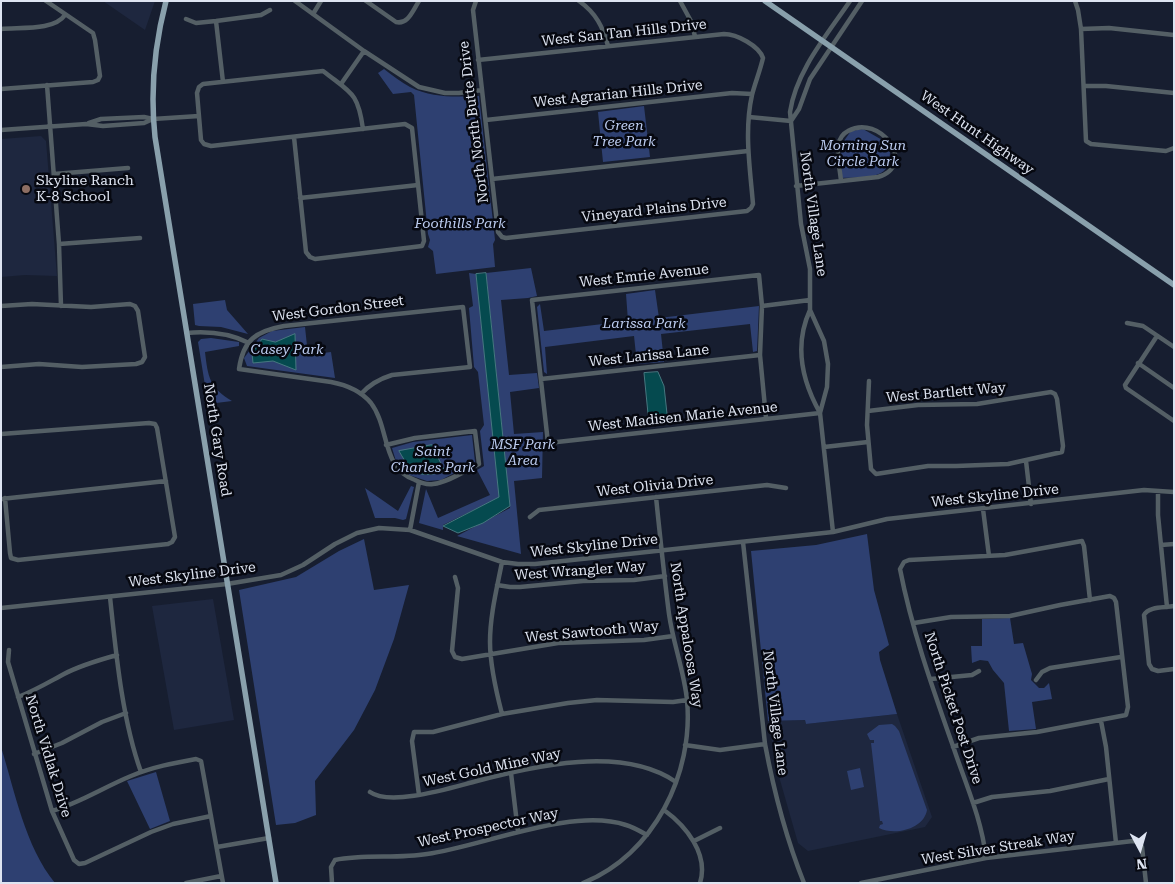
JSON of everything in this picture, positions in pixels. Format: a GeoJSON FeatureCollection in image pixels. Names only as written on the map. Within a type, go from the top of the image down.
{"type":"FeatureCollection","features":[{"type":"Feature","properties":{"kind":"main road","name":"North Gary Road"},"geometry":{"type":"LineString","coordinates":[[166,1],[158,32],[153,68],[153,119],[276,883]]}},
{"type":"Feature","properties":{"kind":"main road","name":"West Hunt Highway"},"geometry":{"type":"LineString","coordinates":[[765,1],[1174,285]]}},
{"type":"Feature","properties":{"kind":"street"},"geometry":{"type":"LineString","coordinates":[[1,89],[93,82],[98,80],[100,76],[93,33],[46,1]]}},
{"type":"Feature","properties":{"kind":"street"},"geometry":{"type":"LineString","coordinates":[[295,1],[364,51],[419,87],[445,93],[482,90]]}},
{"type":"Feature","properties":{"kind":"street"},"geometry":{"type":"LineString","coordinates":[[313,14],[321,1]]}},
{"type":"Feature","properties":{"kind":"street"},"geometry":{"type":"LineString","coordinates":[[366,1],[400,23],[406,21],[419,1]]}},
{"type":"Feature","properties":{"kind":"street"},"geometry":{"type":"LineString","coordinates":[[579,1],[589,8],[596,17],[603,28],[608,46]]}},
{"type":"Feature","properties":{"kind":"street"},"geometry":{"type":"LineString","coordinates":[[680,1],[692,23],[694,37]]}},
{"type":"Feature","properties":{"kind":"street","name":"North Village Lane"},"geometry":{"type":"LineString","coordinates":[[833,532],[820,413],[808,390],[802,363],[802,337],[810,310],[810,269],[796,186],[790,112],[791,102],[800,79],[850,1]]}},
{"type":"Feature","properties":{"kind":"street"},"geometry":{"type":"LineString","coordinates":[[1075,1],[1081,29],[1086,141],[1091,144],[1166,151],[1173,148]]}},
{"type":"Feature","properties":{"kind":"street","name":"North North Butte Drive"},"geometry":{"type":"LineString","coordinates":[[476,2],[473,10],[478,60],[498,232],[502,237]]}},
{"type":"Feature","properties":{"kind":"street","name":"North Village Lane"},"geometry":{"type":"LineString","coordinates":[[791,121],[799,109],[810,79],[860,3]]}},
{"type":"Feature","properties":{"kind":"street"},"geometry":{"type":"LineString","coordinates":[[186,19],[196,23],[216,21],[261,15],[270,10]]}},
{"type":"Feature","properties":{"kind":"street"},"geometry":{"type":"LineString","coordinates":[[1,29],[48,25],[58,22],[65,15]]}},
{"type":"Feature","properties":{"kind":"street"},"geometry":{"type":"LineString","coordinates":[[216,21],[223,82]]}},
{"type":"Feature","properties":{"kind":"street"},"geometry":{"type":"LineString","coordinates":[[1081,29],[1109,28],[1174,35]]}},
{"type":"Feature","properties":{"kind":"street","name":"West San Tan Hills Drive"},"geometry":{"type":"LineString","coordinates":[[478,60],[731,34],[757,50],[763,58]]}},
{"type":"Feature","properties":{"kind":"street"},"geometry":{"type":"LineString","coordinates":[[341,84],[364,51]]}},
{"type":"Feature","properties":{"kind":"street","name":"Vineyard Plains Drive"},"geometry":{"type":"LineString","coordinates":[[502,237],[747,211],[753,204],[748,151],[748,117],[752,94],[763,58]]}},
{"type":"Feature","properties":{"kind":"street"},"geometry":{"type":"LineString","coordinates":[[294,137],[306,252],[310,257],[315,259],[422,246],[424,241],[412,128],[409,125],[405,124],[363,129],[294,137],[211,146],[204,144],[201,140],[197,93],[199,87],[203,84],[323,71],[354,96],[358,103],[363,129]]}},
{"type":"Feature","properties":{"kind":"street"},"geometry":{"type":"LineString","coordinates":[[47,85],[59,244],[61,306]]}},
{"type":"Feature","properties":{"kind":"street"},"geometry":{"type":"LineString","coordinates":[[1084,86],[1106,86],[1174,93]]}},
{"type":"Feature","properties":{"kind":"street","name":"West Agrarian Hills Drive"},"geometry":{"type":"LineString","coordinates":[[486,120],[725,93],[752,94]]}},
{"type":"Feature","properties":{"kind":"street"},"geometry":{"type":"LineString","coordinates":[[1,130],[86,124],[103,126],[142,123],[153,119],[199,116]]}},
{"type":"Feature","properties":{"kind":"street"},"geometry":{"type":"LineString","coordinates":[[748,117],[791,121]]}},
{"type":"Feature","properties":{"kind":"street"},"geometry":{"type":"LineString","coordinates":[[796,186],[841,181],[885,175],[893,165],[895,158],[895,151],[888,139],[873,129],[858,126],[844,134],[838,146],[841,181]]}},
{"type":"Feature","properties":{"kind":"street"},"geometry":{"type":"LineString","coordinates":[[492,179],[748,151]]}},
{"type":"Feature","properties":{"kind":"street"},"geometry":{"type":"LineString","coordinates":[[54,174],[128,168]]}},
{"type":"Feature","properties":{"kind":"street"},"geometry":{"type":"LineString","coordinates":[[300,198],[418,185]]}},
{"type":"Feature","properties":{"kind":"street"},"geometry":{"type":"LineString","coordinates":[[59,244],[140,238]]}},
{"type":"Feature","properties":{"kind":"street","name":"West Emrie Avenue"},"geometry":{"type":"LineString","coordinates":[[541,379],[532,300],[759,275],[762,306]]}},
{"type":"Feature","properties":{"kind":"street"},"geometry":{"type":"LineString","coordinates":[[766,418],[760,355],[762,306],[810,300]]}},
{"type":"Feature","properties":{"kind":"street"},"geometry":{"type":"LineString","coordinates":[[1,306],[32,304],[91,307],[130,304],[135,306],[138,311],[145,358],[142,362],[82,367],[39,364],[1,367]]}},
{"type":"Feature","properties":{"kind":"street","name":"West Gordon Street"},"geometry":{"type":"LineString","coordinates":[[249,342],[265,329],[463,307],[470,367],[392,375],[368,386],[361,394]]}},
{"type":"Feature","properties":{"kind":"street","name":"North Village Lane"},"geometry":{"type":"LineString","coordinates":[[810,310],[824,341],[828,364],[827,387],[820,413]]}},
{"type":"Feature","properties":{"kind":"street"},"geometry":{"type":"LineString","coordinates":[[1127,323],[1143,326],[1174,347]]}},
{"type":"Feature","properties":{"kind":"street"},"geometry":{"type":"LineString","coordinates":[[187,333],[213,332],[249,342],[240,356],[239,368],[342,384],[361,394],[371,403],[376,412],[386,445],[395,465],[406,477],[419,482],[434,484],[479,464],[475,432],[415,438],[386,445]]}},
{"type":"Feature","properties":{"kind":"street"},"geometry":{"type":"LineString","coordinates":[[1157,336],[1125,384],[1126,388],[1174,421]]}},
{"type":"Feature","properties":{"kind":"street","name":"West Larissa Lane"},"geometry":{"type":"LineString","coordinates":[[541,379],[760,355]]}},
{"type":"Feature","properties":{"kind":"street"},"geometry":{"type":"LineString","coordinates":[[1138,364],[1174,388]]}},
{"type":"Feature","properties":{"kind":"street","name":"West Madisen Marie Avenue"},"geometry":{"type":"LineString","coordinates":[[541,379],[548,443],[820,413]]}},
{"type":"Feature","properties":{"kind":"street"},"geometry":{"type":"LineString","coordinates":[[869,381],[868,442],[870,469],[873,472],[876,474],[928,466],[981,466],[1026,461],[1030,504]]}},
{"type":"Feature","properties":{"kind":"street","name":"West Bartlett Way"},"geometry":{"type":"LineString","coordinates":[[868,411],[918,405],[977,404],[1050,392],[1055,394],[1058,399],[1062,452],[1026,461]]}},
{"type":"Feature","properties":{"kind":"street"},"geometry":{"type":"LineString","coordinates":[[1,434],[154,424],[157,428],[166,481],[174,537],[172,542],[168,544],[27,559],[11,558],[3,499],[166,481]]}},
{"type":"Feature","properties":{"kind":"street"},"geometry":{"type":"LineString","coordinates":[[824,447],[868,442]]}},
{"type":"Feature","properties":{"kind":"street"},"geometry":{"type":"LineString","coordinates":[[410,530],[419,482]]}},
{"type":"Feature","properties":{"kind":"street","name":"West Olivia Drive"},"geometry":{"type":"LineString","coordinates":[[530,517],[539,510],[767,485],[786,488]]}},
{"type":"Feature","properties":{"kind":"street","name":"West Skyline Drive"},"geometry":{"type":"LineString","coordinates":[[1,608],[227,584],[281,575],[293,571],[335,544],[357,533],[379,528],[410,530],[502,562],[535,564],[833,532],[875,521],[1144,490],[1174,492]]}},
{"type":"Feature","properties":{"kind":"street"},"geometry":{"type":"LineString","coordinates":[[1158,490],[1158,515],[1167,607]]}},
{"type":"Feature","properties":{"kind":"street","name":"North Appaloosa Way"},"geometry":{"type":"LineString","coordinates":[[583,883],[601,875],[614,866],[647,835],[664,810],[676,782],[685,746],[688,729],[687,700],[673,636],[656,497]]}},
{"type":"Feature","properties":{"kind":"street"},"geometry":{"type":"LineString","coordinates":[[983,509],[989,556],[1082,541],[1090,600]]}},
{"type":"Feature","properties":{"kind":"street","name":"North Village Lane"},"geometry":{"type":"LineString","coordinates":[[743,542],[765,744],[782,820],[804,883]]}},
{"type":"Feature","properties":{"kind":"street"},"geometry":{"type":"LineString","coordinates":[[1161,545],[1174,544]]}},
{"type":"Feature","properties":{"kind":"street","name":"North Picket Post Drive"},"geometry":{"type":"LineString","coordinates":[[986,858],[982,831],[931,679],[906,597],[900,569],[902,564],[909,560],[989,556]]}},
{"type":"Feature","properties":{"kind":"street"},"geometry":{"type":"LineString","coordinates":[[502,562],[490,626],[491,654],[502,714]]}},
{"type":"Feature","properties":{"kind":"street","name":"West Wrangler Way"},"geometry":{"type":"LineString","coordinates":[[498,584],[520,587],[583,581],[634,580],[665,576]]}},
{"type":"Feature","properties":{"kind":"street","name":"West Sawtooth Way"},"geometry":{"type":"LineString","coordinates":[[455,577],[458,588],[452,651],[455,657],[462,659],[558,643],[644,640],[673,636]]}},
{"type":"Feature","properties":{"kind":"street"},"geometry":{"type":"LineString","coordinates":[[914,623],[951,617],[1010,616],[1110,596],[1116,602],[1128,707],[1126,715],[1037,732],[979,738],[953,747]]}},
{"type":"Feature","properties":{"kind":"street"},"geometry":{"type":"LineString","coordinates":[[110,597],[132,748],[141,772]]}},
{"type":"Feature","properties":{"kind":"street"},"geometry":{"type":"LineString","coordinates":[[1174,606],[1150,609],[1144,615],[1149,664],[1152,669],[1158,671],[1174,669],[1174,674]]}},
{"type":"Feature","properties":{"kind":"street","name":"North Vidlak Drive"},"geometry":{"type":"LineString","coordinates":[[9,650],[8,662],[34,754],[52,811],[74,860],[79,864],[92,861],[132,840],[173,824],[211,816]]}},
{"type":"Feature","properties":{"kind":"street"},"geometry":{"type":"LineString","coordinates":[[18,697],[32,692],[66,673],[92,662],[117,655]]}},
{"type":"Feature","properties":{"kind":"street"},"geometry":{"type":"LineString","coordinates":[[1036,680],[1042,672],[1050,668],[1121,657]]}},
{"type":"Feature","properties":{"kind":"street"},"geometry":{"type":"LineString","coordinates":[[931,679],[972,675],[978,671]]}},
{"type":"Feature","properties":{"kind":"street"},"geometry":{"type":"LineString","coordinates":[[419,795],[412,741],[414,732],[433,732],[502,714],[597,700],[673,702],[687,700]]}},
{"type":"Feature","properties":{"kind":"street"},"geometry":{"type":"LineString","coordinates":[[34,754],[62,743],[102,722],[126,713]]}},
{"type":"Feature","properties":{"kind":"street"},"geometry":{"type":"LineString","coordinates":[[1101,721],[1116,842]]}},
{"type":"Feature","properties":{"kind":"street"},"geometry":{"type":"LineString","coordinates":[[685,746],[720,750],[765,744]]}},
{"type":"Feature","properties":{"kind":"street"},"geometry":{"type":"LineString","coordinates":[[52,811],[77,802],[111,784],[141,772],[189,760],[196,759],[201,761],[222,883]]}},
{"type":"Feature","properties":{"kind":"street","name":"West Gold Mine Way"},"geometry":{"type":"LineString","coordinates":[[370,792],[375,796],[384,797],[419,795],[511,773],[569,762],[610,761],[642,768],[670,777],[676,782]]}},
{"type":"Feature","properties":{"kind":"street"},"geometry":{"type":"LineString","coordinates":[[511,773],[518,832]]}},
{"type":"Feature","properties":{"kind":"street"},"geometry":{"type":"LineString","coordinates":[[973,803],[992,797],[1043,792],[1109,779]]}},
{"type":"Feature","properties":{"kind":"street"},"geometry":{"type":"LineString","coordinates":[[664,810],[676,819],[694,841],[702,865],[700,883]]}},
{"type":"Feature","properties":{"kind":"street","name":"West Prospector Way"},"geometry":{"type":"LineString","coordinates":[[332,883],[332,863],[335,860],[427,854],[518,832],[566,823],[601,821],[625,824],[647,835]]}},
{"type":"Feature","properties":{"kind":"street"},"geometry":{"type":"LineString","coordinates":[[694,841],[720,828]]}},
{"type":"Feature","properties":{"kind":"street"},"geometry":{"type":"LineString","coordinates":[[217,847],[269,838]]}},
{"type":"Feature","properties":{"kind":"street","name":"West Silver Streak Way"},"geometry":{"type":"LineString","coordinates":[[861,883],[986,858],[1116,842],[1139,842],[1142,846],[1146,883]]}},
{"type":"Feature","properties":{"kind":"street"},"geometry":{"type":"LineString","coordinates":[[186,883],[222,876]]}},
{"type":"Feature","properties":{"kind":"shaded area"},"geometry":{"type":"Polygon","coordinates":[[[103,1],[155,1],[145,30],[103,1]]]}},
{"type":"Feature","properties":{"kind":"shaded area","name":"Skyline Ranch K-8 School"},"geometry":{"type":"Polygon","coordinates":[[[41,136],[46,141],[57,276],[25,275],[1,277],[1,139],[41,136]]]}},
{"type":"Feature","properties":{"kind":"shaded area"},"geometry":{"type":"Polygon","coordinates":[[[486,273],[510,506],[483,523],[458,533],[443,526],[499,497],[476,274],[486,273]]]}},
{"type":"Feature","properties":{"kind":"shaded area"},"geometry":{"type":"Polygon","coordinates":[[[295,334],[296,370],[273,361],[253,363],[252,353],[262,339],[275,342],[295,334]]]}},
{"type":"Feature","properties":{"kind":"shaded area"},"geometry":{"type":"Polygon","coordinates":[[[658,372],[664,386],[668,423],[649,424],[644,373],[658,372]]]}},
{"type":"Feature","properties":{"kind":"shaded area"},"geometry":{"type":"Polygon","coordinates":[[[432,445],[445,472],[417,473],[408,466],[399,451],[432,445]]]}},
{"type":"Feature","properties":{"kind":"shaded area"},"geometry":{"type":"Polygon","coordinates":[[[213,599],[234,720],[174,730],[152,606],[213,599]]]}},
{"type":"Feature","properties":{"kind":"shaded area"},"geometry":{"type":"Polygon","coordinates":[[[897,714],[932,817],[925,827],[808,851],[798,843],[778,773],[768,721],[805,720],[806,724],[897,714]]]}},
{"type":"Feature","properties":{"kind":"green space","name":"Foothills Park"},"geometry":{"type":"Polygon","coordinates":[[[384,69],[418,91],[435,95],[479,96],[495,240],[493,244],[495,267],[436,274],[433,251],[428,247],[430,240],[414,95],[411,92],[393,94],[378,73],[384,69]]]}},
{"type":"Feature","properties":{"kind":"green space","name":"Green Tree Park"},"geometry":{"type":"Polygon","coordinates":[[[644,106],[650,157],[603,162],[598,112],[644,106]]]}},
{"type":"Feature","properties":{"kind":"green space","name":"Morning Sun Circle Park"},"geometry":{"type":"Polygon","coordinates":[[[863,129],[884,141],[890,151],[888,165],[884,171],[873,176],[842,178],[841,145],[851,131],[863,129]]]}},
{"type":"Feature","properties":{"kind":"green space","name":"MSF Park Area"},"geometry":{"type":"Polygon","coordinates":[[[531,268],[537,296],[501,300],[509,375],[537,373],[539,388],[510,392],[514,434],[543,432],[542,478],[514,481],[521,554],[457,536],[510,508],[486,273],[531,268]]]}},
{"type":"Feature","properties":{"kind":"green space"},"geometry":{"type":"Polygon","coordinates":[[[469,273],[476,274],[500,497],[443,525],[443,530],[419,523],[426,489],[438,518],[490,495],[477,470],[484,466],[480,431],[484,425],[478,372],[474,367],[469,308],[473,306],[469,273]]]}},
{"type":"Feature","properties":{"kind":"green space","name":"Larissa Park"},"geometry":{"type":"Polygon","coordinates":[[[655,290],[659,318],[759,306],[757,351],[753,352],[750,324],[661,334],[664,362],[637,364],[634,336],[545,347],[547,374],[544,372],[537,307],[540,304],[544,331],[628,321],[626,294],[655,290]]]}},
{"type":"Feature","properties":{"kind":"green space"},"geometry":{"type":"Polygon","coordinates":[[[225,300],[227,310],[248,334],[221,327],[195,325],[193,304],[225,300]]]}},
{"type":"Feature","properties":{"kind":"green space","name":"Casey Park"},"geometry":{"type":"Polygon","coordinates":[[[305,327],[308,355],[331,352],[335,378],[247,366],[244,358],[259,338],[272,331],[305,327]]]}},
{"type":"Feature","properties":{"kind":"green space"},"geometry":{"type":"Polygon","coordinates":[[[211,338],[239,342],[239,346],[205,352],[211,381],[218,391],[232,401],[208,404],[198,342],[201,339],[211,338]]]}},
{"type":"Feature","properties":{"kind":"green space","name":"Saint Charles Park"},"geometry":{"type":"Polygon","coordinates":[[[472,435],[475,462],[441,480],[427,481],[409,475],[396,461],[392,448],[413,442],[472,435]]]}},
{"type":"Feature","properties":{"kind":"green space"},"geometry":{"type":"Polygon","coordinates":[[[411,486],[414,487],[406,519],[375,518],[365,488],[398,511],[411,486]]]}},
{"type":"Feature","properties":{"kind":"green space"},"geometry":{"type":"Polygon","coordinates":[[[867,534],[874,590],[889,645],[879,652],[880,660],[897,714],[806,724],[805,720],[768,721],[751,551],[816,545],[867,534]]]}},
{"type":"Feature","properties":{"kind":"green space"},"geometry":{"type":"Polygon","coordinates":[[[364,539],[374,590],[409,585],[394,639],[375,690],[354,730],[315,781],[316,815],[295,823],[276,825],[239,590],[296,577],[339,551],[364,539]]]}},
{"type":"Feature","properties":{"kind":"green space"},"geometry":{"type":"Polygon","coordinates":[[[1010,618],[1014,644],[1023,643],[1032,674],[1031,680],[1039,688],[1044,688],[1049,683],[1052,699],[1032,702],[1036,729],[1009,731],[1004,683],[988,661],[980,660],[972,663],[971,646],[982,646],[982,619],[1010,618]]]}},
{"type":"Feature","properties":{"kind":"green space"},"geometry":{"type":"Polygon","coordinates":[[[892,724],[899,731],[927,810],[925,817],[915,826],[900,831],[879,828],[883,824],[880,821],[871,743],[874,743],[874,740],[870,740],[867,734],[879,725],[892,724]]]}},
{"type":"Feature","properties":{"kind":"green space"},"geometry":{"type":"Polygon","coordinates":[[[1,747],[28,836],[55,883],[1,883],[1,747]]]}},
{"type":"Feature","properties":{"kind":"green space"},"geometry":{"type":"Polygon","coordinates":[[[860,768],[864,787],[851,790],[847,771],[860,768]]]}},
{"type":"Feature","properties":{"kind":"green space"},"geometry":{"type":"Polygon","coordinates":[[[156,772],[170,821],[150,829],[127,781],[156,772]]]}},
{"type":"Feature","properties":{"kind":"place","name":"Skyline Ranch K-8 School"},"geometry":{"type":"Point","coordinates":[26,189]}}]}
